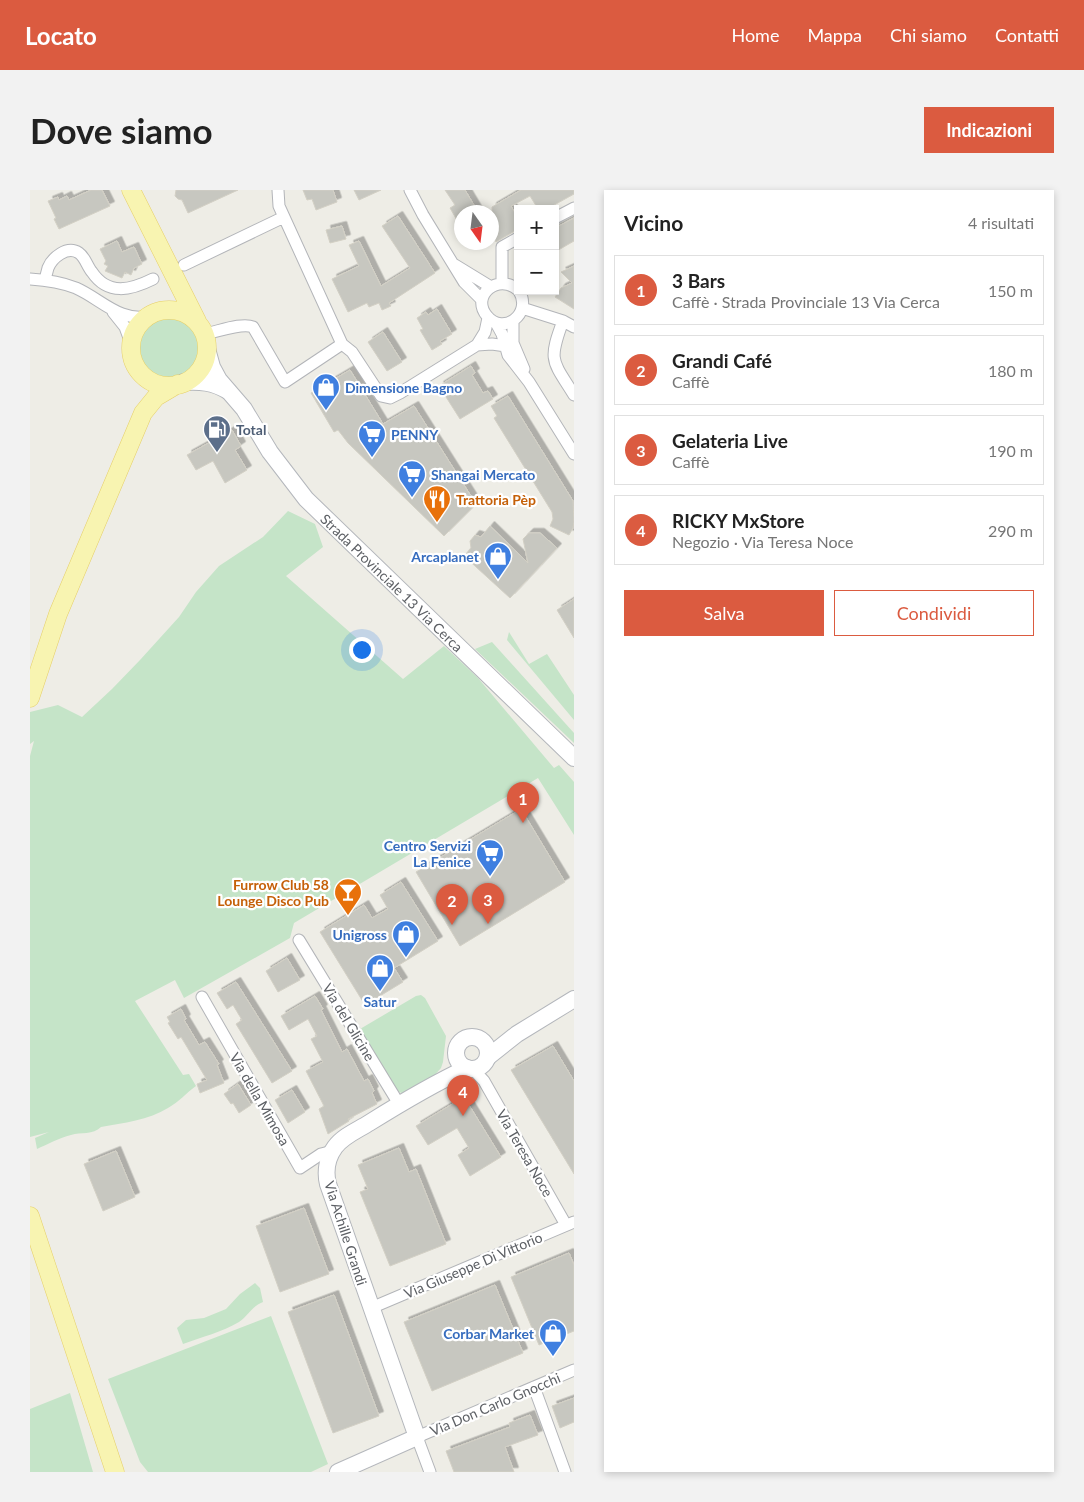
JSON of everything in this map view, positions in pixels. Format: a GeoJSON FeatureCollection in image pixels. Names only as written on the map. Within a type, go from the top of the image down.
{"type":"FeatureCollection","features":[{"type":"Feature","properties":{"kind":"main road","name":"Strada Provinciale 13 Via Cerca"},"geometry":{"type":"LineString","coordinates":[[131,190],[204,336]]}},
{"type":"Feature","properties":{"kind":"main road"},"geometry":{"type":"LineString","coordinates":[[143,413],[143,387],[132,356],[133,338],[138,327],[150,316],[173,306],[179,292],[177,283]]}},
{"type":"Feature","properties":{"kind":"main road"},"geometry":{"type":"LineString","coordinates":[[30,698],[58,614],[143,413],[153,399],[192,377],[199,370],[205,359],[204,336],[194,320],[183,313],[167,310]]}},
{"type":"Feature","properties":{"kind":"main road","name":"Strada Provinciale 13 Via Cerca"},"geometry":{"type":"LineString","coordinates":[[136,365],[141,373],[154,382],[165,385],[181,383]]}},
{"type":"Feature","properties":{"kind":"main road"},"geometry":{"type":"LineString","coordinates":[[30,1216],[115,1472]]}},
{"type":"Feature","properties":{"kind":"street"},"geometry":{"type":"LineString","coordinates":[[278,190],[279,203],[284,218],[342,344],[352,352],[379,394],[383,397],[388,398],[400,393],[477,345],[492,320]]}},
{"type":"Feature","properties":{"kind":"street"},"geometry":{"type":"LineString","coordinates":[[410,190],[464,282],[482,300]]}},
{"type":"Feature","properties":{"kind":"street"},"geometry":{"type":"LineString","coordinates":[[559,216],[574,208]]}},
{"type":"Feature","properties":{"kind":"street"},"geometry":{"type":"LineString","coordinates":[[184,265],[284,218]]}},
{"type":"Feature","properties":{"kind":"street"},"geometry":{"type":"LineString","coordinates":[[502,283],[502,247],[514,240]]}},
{"type":"Feature","properties":{"kind":"street"},"geometry":{"type":"LineString","coordinates":[[45,280],[48,268],[53,260],[59,255],[72,251],[82,257],[96,278],[111,287],[133,288],[154,280]]}},
{"type":"Feature","properties":{"kind":"street"},"geometry":{"type":"LineString","coordinates":[[454,264],[491,287]]}},
{"type":"Feature","properties":{"kind":"street"},"geometry":{"type":"LineString","coordinates":[[30,279],[45,280],[75,288],[110,309],[128,316],[140,318],[150,316]]}},
{"type":"Feature","properties":{"kind":"street"},"geometry":{"type":"LineString","coordinates":[[514,288],[502,283],[495,284],[486,291],[482,300],[483,310],[502,334],[508,356],[529,382],[574,454]]}},
{"type":"Feature","properties":{"kind":"street"},"geometry":{"type":"LineString","coordinates":[[492,320],[505,324],[514,320],[520,314],[522,308],[520,295]]}},
{"type":"Feature","properties":{"kind":"street"},"geometry":{"type":"LineString","coordinates":[[522,308],[563,321],[574,327]]}},
{"type":"Feature","properties":{"kind":"street"},"geometry":{"type":"LineString","coordinates":[[110,309],[125,327],[132,346]]}},
{"type":"Feature","properties":{"kind":"street"},"geometry":{"type":"LineString","coordinates":[[514,320],[513,343],[529,382]]}},
{"type":"Feature","properties":{"kind":"street"},"geometry":{"type":"LineString","coordinates":[[563,321],[555,343],[553,358],[574,395]]}},
{"type":"Feature","properties":{"kind":"street"},"geometry":{"type":"LineString","coordinates":[[204,336],[242,326],[253,327],[285,382],[342,344]]}},
{"type":"Feature","properties":{"kind":"street","name":"Strada Provinciale 13 Via Cerca"},"geometry":{"type":"LineString","coordinates":[[204,336],[215,373],[244,409],[270,452],[306,499],[574,758]]}},
{"type":"Feature","properties":{"kind":"street"},"geometry":{"type":"LineString","coordinates":[[477,345],[492,344],[506,346]]}},
{"type":"Feature","properties":{"kind":"street","name":"Strada Provinciale 13 Via Cerca"},"geometry":{"type":"LineString","coordinates":[[181,383],[207,382],[228,391]]}},
{"type":"Feature","properties":{"kind":"street","name":"Via del Glicine"},"geometry":{"type":"LineString","coordinates":[[299,940],[399,1104]]}},
{"type":"Feature","properties":{"kind":"street","name":"Via della Mimosa"},"geometry":{"type":"LineString","coordinates":[[202,997],[300,1168],[321,1154],[333,1151]]}},
{"type":"Feature","properties":{"kind":"street"},"geometry":{"type":"LineString","coordinates":[[333,1151],[340,1142],[351,1134],[440,1081],[478,1064],[517,1034],[574,999]]}},
{"type":"Feature","properties":{"kind":"street"},"geometry":{"type":"LineString","coordinates":[[440,1081],[449,1070],[459,1045],[463,1040],[472,1037],[480,1039],[505,1038],[517,1034]]}},
{"type":"Feature","properties":{"kind":"street"},"geometry":{"type":"LineString","coordinates":[[478,1064],[487,1046],[480,1039]]}},
{"type":"Feature","properties":{"kind":"street"},"geometry":{"type":"LineString","coordinates":[[457,1054],[461,1064],[478,1064]]}},
{"type":"Feature","properties":{"kind":"street","name":"Via Teresa Noce"},"geometry":{"type":"LineString","coordinates":[[478,1064],[484,1081],[570,1224]]}},
{"type":"Feature","properties":{"kind":"street","name":"Via Achille Grandi"},"geometry":{"type":"LineString","coordinates":[[333,1151],[327,1169],[328,1184],[417,1437]]}},
{"type":"Feature","properties":{"kind":"street","name":"Via Giuseppe Di Vittorio"},"geometry":{"type":"LineString","coordinates":[[371,1308],[570,1224]]}},
{"type":"Feature","properties":{"kind":"street","name":"Via Don Carlo Gnocchi"},"geometry":{"type":"LineString","coordinates":[[417,1437],[574,1370]]}},
{"type":"Feature","properties":{"kind":"street"},"geometry":{"type":"LineString","coordinates":[[534,1387],[565,1472]]}},
{"type":"Feature","properties":{"kind":"street"},"geometry":{"type":"LineString","coordinates":[[338,1472],[417,1437],[430,1472]]}},
{"type":"Feature","properties":{"kind":"green space"},"geometry":{"type":"Polygon","coordinates":[[[163,318],[175,318],[186,323],[194,331],[199,342],[197,360],[186,373],[175,378],[163,378],[152,373],[144,365],[139,354],[139,342],[144,331],[152,323],[163,318]]]}},
{"type":"Feature","properties":{"kind":"green space"},"geometry":{"type":"Polygon","coordinates":[[[288,511],[315,524],[323,547],[286,576],[403,679],[444,646],[478,678],[554,768],[559,765],[574,782],[574,835],[538,778],[294,923],[290,938],[184,998],[175,980],[135,1001],[183,1075],[189,1074],[196,1086],[172,1106],[161,1112],[136,1121],[101,1127],[91,1132],[67,1136],[37,1149],[35,1138],[49,1132],[30,1137],[30,756],[34,741],[30,744],[30,712],[58,705],[82,717],[140,660],[179,617],[196,592],[219,566],[263,537],[288,511]]]}},
{"type":"Feature","properties":{"kind":"green space"},"geometry":{"type":"Polygon","coordinates":[[[509,632],[529,664],[547,654],[574,695],[574,720],[507,640],[509,632]]]}},
{"type":"Feature","properties":{"kind":"green space"},"geometry":{"type":"Polygon","coordinates":[[[492,642],[574,733],[574,743],[475,649],[492,642]]]}},
{"type":"Feature","properties":{"kind":"green space"},"geometry":{"type":"Polygon","coordinates":[[[421,995],[425,998],[446,1036],[443,1062],[441,1068],[433,1077],[404,1094],[397,1091],[360,1029],[416,996],[421,995]]]}},
{"type":"Feature","properties":{"kind":"green space"},"geometry":{"type":"Polygon","coordinates":[[[255,1283],[260,1288],[263,1302],[232,1326],[183,1344],[177,1328],[186,1320],[204,1318],[226,1309],[240,1294],[255,1283]]]}},
{"type":"Feature","properties":{"kind":"green space"},"geometry":{"type":"Polygon","coordinates":[[[271,1316],[328,1464],[311,1472],[148,1472],[140,1462],[108,1379],[271,1316]]]}},
{"type":"Feature","properties":{"kind":"green space"},"geometry":{"type":"Polygon","coordinates":[[[70,1393],[93,1472],[30,1472],[30,1409],[70,1393]]]}},
{"type":"Feature","properties":{"kind":"building"},"geometry":{"type":"Polygon","coordinates":[[[91,190],[102,190],[110,206],[59,229],[48,201],[58,197],[59,200],[67,196],[69,200],[91,190]]]}},
{"type":"Feature","properties":{"kind":"building"},"geometry":{"type":"Polygon","coordinates":[[[176,190],[238,190],[188,213],[182,200],[175,196],[176,190]]]}},
{"type":"Feature","properties":{"kind":"building"},"geometry":{"type":"Polygon","coordinates":[[[303,190],[333,190],[337,202],[316,210],[312,199],[307,200],[303,190]]]}},
{"type":"Feature","properties":{"kind":"building"},"geometry":{"type":"Polygon","coordinates":[[[354,190],[381,190],[359,200],[354,190]]]}},
{"type":"Feature","properties":{"kind":"building"},"geometry":{"type":"Polygon","coordinates":[[[445,190],[465,190],[474,205],[455,205],[445,190]]]}},
{"type":"Feature","properties":{"kind":"building"},"geometry":{"type":"Polygon","coordinates":[[[521,190],[574,190],[574,194],[554,205],[536,205],[530,196],[511,206],[514,211],[514,231],[499,240],[499,205],[495,205],[521,190]]]}},
{"type":"Feature","properties":{"kind":"building"},"geometry":{"type":"Polygon","coordinates":[[[454,206],[454,215],[450,208],[454,206]]]}},
{"type":"Feature","properties":{"kind":"building"},"geometry":{"type":"Polygon","coordinates":[[[398,216],[435,273],[389,303],[391,306],[382,310],[379,303],[369,307],[367,303],[348,312],[332,279],[359,266],[349,245],[359,241],[381,286],[410,268],[382,226],[398,216]]]}},
{"type":"Feature","properties":{"kind":"building"},"geometry":{"type":"Polygon","coordinates":[[[574,218],[574,241],[559,250],[559,226],[574,218]]]}},
{"type":"Feature","properties":{"kind":"building"},"geometry":{"type":"Polygon","coordinates":[[[342,226],[346,239],[330,243],[326,230],[342,226]]]}},
{"type":"Feature","properties":{"kind":"building"},"geometry":{"type":"Polygon","coordinates":[[[117,241],[122,252],[134,247],[142,264],[134,268],[131,275],[125,272],[122,278],[105,271],[108,266],[104,264],[106,261],[100,249],[117,241]]]}},
{"type":"Feature","properties":{"kind":"building"},"geometry":{"type":"Polygon","coordinates":[[[574,266],[574,309],[555,297],[559,295],[561,288],[572,283],[561,272],[574,266]]]}},
{"type":"Feature","properties":{"kind":"building"},"geometry":{"type":"Polygon","coordinates":[[[437,309],[452,334],[440,341],[442,344],[432,350],[420,330],[423,329],[417,318],[426,312],[428,315],[437,309]]]}},
{"type":"Feature","properties":{"kind":"building"},"geometry":{"type":"Polygon","coordinates":[[[383,332],[402,362],[387,371],[368,342],[383,332]]]}},
{"type":"Feature","properties":{"kind":"building"},"geometry":{"type":"Polygon","coordinates":[[[471,366],[475,373],[472,375],[483,393],[488,391],[493,399],[460,419],[439,386],[471,366]]]}},
{"type":"Feature","properties":{"kind":"building"},"geometry":{"type":"Polygon","coordinates":[[[350,370],[383,424],[414,406],[476,504],[444,536],[348,443],[338,430],[334,432],[311,393],[350,370]]]}},
{"type":"Feature","properties":{"kind":"building"},"geometry":{"type":"Polygon","coordinates":[[[508,396],[573,501],[574,522],[569,535],[550,526],[553,519],[552,512],[494,418],[497,416],[491,406],[508,396]]]}},
{"type":"Feature","properties":{"kind":"building"},"geometry":{"type":"Polygon","coordinates":[[[232,430],[241,446],[235,450],[247,470],[225,483],[213,461],[196,470],[187,455],[232,430]]]}},
{"type":"Feature","properties":{"kind":"building"},"geometry":{"type":"Polygon","coordinates":[[[490,526],[528,563],[523,539],[529,533],[540,533],[557,548],[510,598],[464,556],[471,548],[470,541],[475,535],[481,537],[490,526]]]}},
{"type":"Feature","properties":{"kind":"building"},"geometry":{"type":"Polygon","coordinates":[[[574,599],[574,638],[557,610],[574,599]]]}},
{"type":"Feature","properties":{"kind":"building","name":"Centro Servizi La Fenice"},"geometry":{"type":"Polygon","coordinates":[[[521,809],[565,882],[460,946],[416,872],[521,809]]]}},
{"type":"Feature","properties":{"kind":"building"},"geometry":{"type":"Polygon","coordinates":[[[401,882],[438,941],[394,968],[403,982],[365,1005],[320,932],[364,905],[372,918],[388,909],[380,895],[401,882]]]}},
{"type":"Feature","properties":{"kind":"building"},"geometry":{"type":"Polygon","coordinates":[[[287,958],[300,980],[278,992],[266,971],[287,958]]]}},
{"type":"Feature","properties":{"kind":"building"},"geometry":{"type":"Polygon","coordinates":[[[236,982],[292,1071],[272,1083],[236,1024],[242,1020],[233,1005],[227,1009],[217,993],[236,982]]]}},
{"type":"Feature","properties":{"kind":"building"},"geometry":{"type":"Polygon","coordinates":[[[315,996],[323,1009],[321,1010],[342,1052],[347,1049],[364,1081],[368,1079],[374,1091],[372,1093],[377,1104],[348,1119],[349,1121],[328,1134],[319,1109],[324,1106],[306,1071],[323,1062],[311,1039],[317,1036],[308,1019],[289,1030],[281,1016],[315,996]]]}},
{"type":"Feature","properties":{"kind":"building"},"geometry":{"type":"Polygon","coordinates":[[[181,1009],[186,1019],[184,1020],[199,1045],[205,1042],[219,1064],[217,1065],[224,1083],[200,1093],[197,1084],[207,1080],[181,1037],[178,1039],[168,1023],[170,1022],[167,1017],[181,1009]]]}},
{"type":"Feature","properties":{"kind":"building"},"geometry":{"type":"Polygon","coordinates":[[[553,1046],[574,1081],[574,1174],[511,1070],[553,1046]]]}},
{"type":"Feature","properties":{"kind":"building"},"geometry":{"type":"Polygon","coordinates":[[[238,1084],[251,1105],[239,1113],[224,1094],[238,1084]]]}},
{"type":"Feature","properties":{"kind":"building"},"geometry":{"type":"Polygon","coordinates":[[[292,1090],[305,1112],[288,1123],[275,1100],[292,1090]]]}},
{"type":"Feature","properties":{"kind":"building"},"geometry":{"type":"Polygon","coordinates":[[[464,1097],[501,1157],[470,1176],[458,1155],[469,1148],[457,1128],[428,1145],[416,1126],[464,1097]]]}},
{"type":"Feature","properties":{"kind":"building"},"geometry":{"type":"Polygon","coordinates":[[[399,1148],[409,1172],[416,1169],[446,1244],[390,1266],[360,1192],[368,1189],[358,1165],[399,1148]]]}},
{"type":"Feature","properties":{"kind":"building"},"geometry":{"type":"Polygon","coordinates":[[[116,1151],[135,1197],[103,1211],[84,1164],[116,1151]]]}},
{"type":"Feature","properties":{"kind":"building"},"geometry":{"type":"Polygon","coordinates":[[[304,1208],[329,1274],[280,1292],[256,1226],[304,1208]]]}},
{"type":"Feature","properties":{"kind":"building"},"geometry":{"type":"Polygon","coordinates":[[[569,1253],[574,1265],[574,1331],[539,1345],[511,1277],[569,1253]]]}},
{"type":"Feature","properties":{"kind":"building"},"geometry":{"type":"Polygon","coordinates":[[[495,1285],[523,1353],[432,1391],[404,1322],[495,1285]]]}},
{"type":"Feature","properties":{"kind":"building"},"geometry":{"type":"Polygon","coordinates":[[[334,1295],[379,1416],[333,1433],[288,1312],[334,1295]]]}},
{"type":"Feature","properties":{"kind":"building"},"geometry":{"type":"Polygon","coordinates":[[[574,1398],[574,1422],[560,1428],[552,1406],[574,1398]]]}},
{"type":"Feature","properties":{"kind":"building"},"geometry":{"type":"Polygon","coordinates":[[[530,1415],[538,1435],[505,1447],[514,1472],[454,1472],[446,1451],[510,1427],[509,1423],[530,1415]]]}},
{"type":"Feature","properties":{"kind":"place","name":"Dimensione Bagno"},"geometry":{"type":"Point","coordinates":[326,411]}},
{"type":"Feature","properties":{"kind":"place","name":"Total"},"geometry":{"type":"Point","coordinates":[217,453]}},
{"type":"Feature","properties":{"kind":"place","name":"PENNY"},"geometry":{"type":"Point","coordinates":[372,458]}},
{"type":"Feature","properties":{"kind":"place","name":"Shangai Mercato"},"geometry":{"type":"Point","coordinates":[412,498]}},
{"type":"Feature","properties":{"kind":"place","name":"Trattoria Pèp"},"geometry":{"type":"Point","coordinates":[437,523]}},
{"type":"Feature","properties":{"kind":"place","name":"Arcaplanet"},"geometry":{"type":"Point","coordinates":[498,580]}},
{"type":"Feature","properties":{"kind":"place","name":"3 Bars"},"geometry":{"type":"Point","coordinates":[523,823]}},
{"type":"Feature","properties":{"kind":"place","name":"Centro Servizi La Fenice"},"geometry":{"type":"Point","coordinates":[490,877]}},
{"type":"Feature","properties":{"kind":"place","name":"Furrow Club 58 Lounge Disco Pub"},"geometry":{"type":"Point","coordinates":[348,916]}},
{"type":"Feature","properties":{"kind":"place","name":"Gelateria Live"},"geometry":{"type":"Point","coordinates":[488,924]}},
{"type":"Feature","properties":{"kind":"place","name":"Grandi Café"},"geometry":{"type":"Point","coordinates":[452,925]}},
{"type":"Feature","properties":{"kind":"place","name":"Unigross"},"geometry":{"type":"Point","coordinates":[406,958]}},
{"type":"Feature","properties":{"kind":"place","name":"Satur"},"geometry":{"type":"Point","coordinates":[380,992]}},
{"type":"Feature","properties":{"kind":"place","name":"RICKY MxStore"},"geometry":{"type":"Point","coordinates":[463,1116]}},
{"type":"Feature","properties":{"kind":"place","name":"Corbar Market"},"geometry":{"type":"Point","coordinates":[553,1357]}}]}
